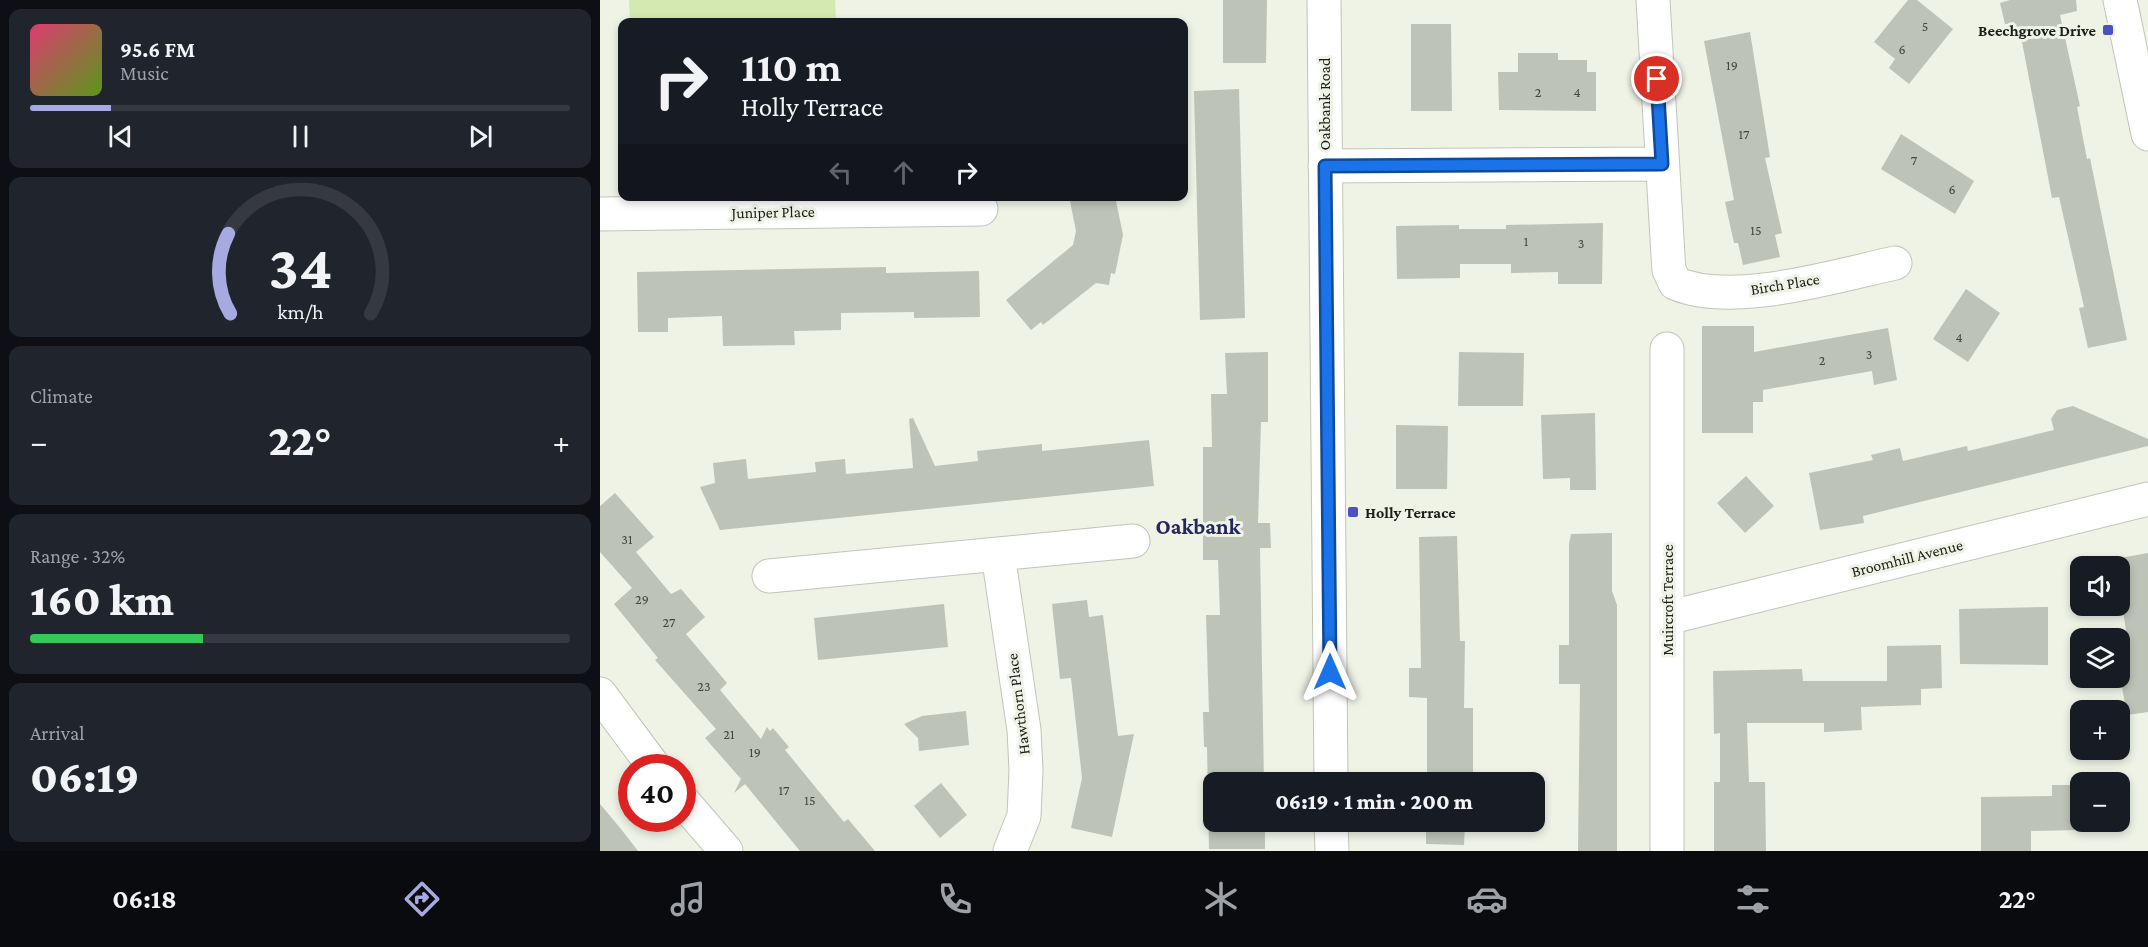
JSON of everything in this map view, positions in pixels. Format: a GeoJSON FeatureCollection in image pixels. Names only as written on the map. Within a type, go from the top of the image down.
{"type":"FeatureCollection","features":[{"type":"Feature","properties":{"kind":"street","name":"Oakbank Road"},"geometry":{"type":"LineString","coordinates":[[1324,0],[1331,772]]}},
{"type":"Feature","properties":{"kind":"street"},"geometry":{"type":"LineString","coordinates":[[1325,166],[1662,164],[1653,0]]}},
{"type":"Feature","properties":{"kind":"street"},"geometry":{"type":"LineString","coordinates":[[2120,0],[2148,134]]}},
{"type":"Feature","properties":{"kind":"street","name":"Birch Place"},"geometry":{"type":"LineString","coordinates":[[1662,164],[1669,270],[1675,283],[1691,290],[1768,289],[1895,265]]}},
{"type":"Feature","properties":{"kind":"street","name":"Juniper Place"},"geometry":{"type":"LineString","coordinates":[[600,214],[981,209]]}},
{"type":"Feature","properties":{"kind":"street","name":"Muircroft Terrace"},"geometry":{"type":"LineString","coordinates":[[1667,349],[1667,851]]}},
{"type":"Feature","properties":{"kind":"street","name":"Broomhill Avenue"},"geometry":{"type":"LineString","coordinates":[[1667,618],[2148,499]]}},
{"type":"Feature","properties":{"kind":"street"},"geometry":{"type":"LineString","coordinates":[[769,576],[1133,541]]}},
{"type":"Feature","properties":{"kind":"street","name":"Hawthorn Place"},"geometry":{"type":"LineString","coordinates":[[998,554],[1024,730],[1026,770],[1024,816],[1010,851]]}},
{"type":"Feature","properties":{"kind":"street"},"geometry":{"type":"LineString","coordinates":[[600,694],[645,754]]}},
{"type":"Feature","properties":{"kind":"street"},"geometry":{"type":"LineString","coordinates":[[696,816],[726,851]]}},
{"type":"Feature","properties":{"kind":"street"},"geometry":{"type":"LineString","coordinates":[[1331,832],[1332,851]]}},
{"type":"Feature","properties":{"kind":"green space"},"geometry":{"type":"Polygon","coordinates":[[[629,0],[835,0],[836,18],[630,18],[629,0]]]}},
{"type":"Feature","properties":{"kind":"building"},"geometry":{"type":"Polygon","coordinates":[[[1223,0],[1267,0],[1266,63],[1223,63],[1223,0]]]}},
{"type":"Feature","properties":{"kind":"building"},"geometry":{"type":"Polygon","coordinates":[[[1908,0],[1917,0],[1953,29],[1909,84],[1889,68],[1895,59],[1874,42],[1908,0]]]}},
{"type":"Feature","properties":{"kind":"building"},"geometry":{"type":"Polygon","coordinates":[[[2010,0],[2076,0],[2077,11],[2060,15],[2080,106],[2077,107],[2087,159],[2090,158],[2127,340],[2088,348],[2079,308],[2084,307],[2059,197],[2052,198],[2022,42],[2016,24],[2005,24],[2000,3],[2010,0]]]}},
{"type":"Feature","properties":{"kind":"building"},"geometry":{"type":"Polygon","coordinates":[[[1411,24],[1451,24],[1452,111],[1411,111],[1411,24]]]}},
{"type":"Feature","properties":{"kind":"building"},"geometry":{"type":"Polygon","coordinates":[[[1750,32],[1770,157],[1765,158],[1782,233],[1775,235],[1780,257],[1743,265],[1738,243],[1734,243],[1725,202],[1734,200],[1704,41],[1750,32]]]}},
{"type":"Feature","properties":{"kind":"building"},"geometry":{"type":"Polygon","coordinates":[[[1518,53],[1558,53],[1558,60],[1587,60],[1587,72],[1596,72],[1596,111],[1499,110],[1498,72],[1518,72],[1518,53]]]}},
{"type":"Feature","properties":{"kind":"building"},"geometry":{"type":"Polygon","coordinates":[[[1239,89],[1245,318],[1200,320],[1194,91],[1239,89]]]}},
{"type":"Feature","properties":{"kind":"building"},"geometry":{"type":"Polygon","coordinates":[[[1901,134],[1974,181],[1955,214],[1881,169],[1901,134]]]}},
{"type":"Feature","properties":{"kind":"building"},"geometry":{"type":"Polygon","coordinates":[[[1070,201],[1116,201],[1123,235],[1115,274],[1111,273],[1109,285],[1096,283],[1043,325],[1041,322],[1031,330],[1006,300],[1073,245],[1076,231],[1070,201]]]}},
{"type":"Feature","properties":{"kind":"building"},"geometry":{"type":"Polygon","coordinates":[[[1603,223],[1602,284],[1558,284],[1558,272],[1511,273],[1511,264],[1460,264],[1460,278],[1397,279],[1396,226],[1459,225],[1459,229],[1506,229],[1506,225],[1603,223]]]}},
{"type":"Feature","properties":{"kind":"building"},"geometry":{"type":"Polygon","coordinates":[[[886,267],[886,273],[979,271],[980,317],[914,318],[914,312],[841,313],[841,330],[794,331],[795,345],[723,346],[722,316],[668,318],[668,332],[638,332],[637,272],[886,267]]]}},
{"type":"Feature","properties":{"kind":"building"},"geometry":{"type":"Polygon","coordinates":[[[1966,289],[2000,313],[1968,362],[1933,339],[1966,289]]]}},
{"type":"Feature","properties":{"kind":"building"},"geometry":{"type":"Polygon","coordinates":[[[1702,326],[1754,326],[1754,352],[1888,328],[1897,380],[1874,385],[1872,371],[1763,390],[1763,402],[1753,402],[1753,433],[1702,433],[1702,326]]]}},
{"type":"Feature","properties":{"kind":"building"},"geometry":{"type":"Polygon","coordinates":[[[1268,352],[1268,422],[1261,422],[1258,523],[1270,523],[1271,548],[1260,548],[1264,772],[1207,772],[1207,747],[1204,747],[1203,712],[1209,712],[1206,615],[1220,615],[1218,560],[1203,560],[1203,447],[1212,447],[1211,394],[1227,394],[1225,353],[1268,352]]]}},
{"type":"Feature","properties":{"kind":"building"},"geometry":{"type":"Polygon","coordinates":[[[1459,352],[1524,353],[1523,406],[1458,406],[1459,352]]]}},
{"type":"Feature","properties":{"kind":"building"},"geometry":{"type":"Polygon","coordinates":[[[2073,406],[2148,439],[2148,446],[1863,516],[1864,523],[1820,530],[1809,473],[1873,460],[1871,455],[1900,448],[1903,461],[1967,446],[1968,451],[2054,430],[2051,419],[2057,410],[2073,406]]]}},
{"type":"Feature","properties":{"kind":"building"},"geometry":{"type":"Polygon","coordinates":[[[1595,413],[1596,490],[1570,490],[1570,478],[1543,479],[1541,415],[1595,413]]]}},
{"type":"Feature","properties":{"kind":"building"},"geometry":{"type":"Polygon","coordinates":[[[913,418],[935,466],[978,461],[977,451],[1042,444],[1042,451],[1149,440],[1154,486],[720,530],[700,487],[715,483],[713,463],[746,459],[748,479],[816,472],[815,462],[845,459],[846,474],[913,468],[909,419],[913,418]]]}},
{"type":"Feature","properties":{"kind":"building"},"geometry":{"type":"Polygon","coordinates":[[[1396,425],[1448,426],[1447,489],[1396,489],[1396,425]]]}},
{"type":"Feature","properties":{"kind":"building"},"geometry":{"type":"Polygon","coordinates":[[[1746,476],[1774,506],[1745,533],[1717,503],[1746,476]]]}},
{"type":"Feature","properties":{"kind":"building"},"geometry":{"type":"Polygon","coordinates":[[[615,493],[654,537],[636,552],[671,594],[681,589],[705,617],[686,634],[727,683],[720,690],[761,739],[767,727],[770,731],[773,728],[789,747],[785,750],[844,822],[848,819],[875,851],[800,851],[745,784],[734,793],[741,779],[705,738],[716,729],[655,660],[658,658],[614,604],[632,588],[600,552],[600,506],[615,493]]]}},
{"type":"Feature","properties":{"kind":"building"},"geometry":{"type":"Polygon","coordinates":[[[1612,533],[1612,591],[1617,605],[1617,851],[1578,851],[1580,684],[1559,684],[1559,645],[1569,645],[1569,544],[1571,534],[1612,533]]]}},
{"type":"Feature","properties":{"kind":"building"},"geometry":{"type":"Polygon","coordinates":[[[1457,536],[1460,641],[1465,641],[1464,708],[1473,708],[1473,772],[1427,772],[1427,698],[1409,697],[1409,668],[1421,668],[1419,537],[1457,536]]]}},
{"type":"Feature","properties":{"kind":"building"},"geometry":{"type":"Polygon","coordinates":[[[2148,553],[2148,712],[2130,715],[2130,700],[2124,700],[2122,688],[2130,688],[2130,628],[2126,628],[2124,616],[2130,616],[2130,556],[2148,553]]]}},
{"type":"Feature","properties":{"kind":"building"},"geometry":{"type":"Polygon","coordinates":[[[1087,600],[1089,617],[1103,615],[1118,736],[1134,734],[1112,837],[1071,828],[1082,778],[1071,678],[1060,679],[1052,604],[1087,600]]]}},
{"type":"Feature","properties":{"kind":"building"},"geometry":{"type":"Polygon","coordinates":[[[944,604],[948,647],[818,660],[814,618],[944,604]]]}},
{"type":"Feature","properties":{"kind":"building"},"geometry":{"type":"Polygon","coordinates":[[[2048,607],[2048,665],[1960,664],[1959,609],[2048,607]]]}},
{"type":"Feature","properties":{"kind":"building"},"geometry":{"type":"Polygon","coordinates":[[[1941,645],[1942,688],[1921,689],[1921,705],[1861,707],[1862,730],[1824,732],[1824,723],[1747,723],[1749,782],[1765,782],[1766,851],[1714,851],[1714,782],[1720,782],[1720,733],[1714,734],[1713,671],[1802,669],[1803,681],[1887,681],[1887,646],[1941,645]]]}},
{"type":"Feature","properties":{"kind":"building"},"geometry":{"type":"Polygon","coordinates":[[[966,711],[969,745],[919,751],[918,738],[904,724],[922,716],[966,711]]]}},
{"type":"Feature","properties":{"kind":"building"},"geometry":{"type":"Polygon","coordinates":[[[941,783],[967,815],[940,838],[914,806],[941,783]]]}},
{"type":"Feature","properties":{"kind":"building"},"geometry":{"type":"Polygon","coordinates":[[[2052,785],[2070,785],[2070,830],[2031,831],[2031,851],[1981,851],[1981,797],[2052,796],[2052,785]]]}},
{"type":"Feature","properties":{"kind":"building"},"geometry":{"type":"Polygon","coordinates":[[[600,804],[618,825],[618,832],[623,832],[638,851],[600,851],[600,804]]]}},
{"type":"Feature","properties":{"kind":"building"},"geometry":{"type":"Polygon","coordinates":[[[1209,832],[1265,832],[1265,849],[1209,849],[1209,832]]]}},
{"type":"Feature","properties":{"kind":"building"},"geometry":{"type":"Polygon","coordinates":[[[1426,832],[1465,832],[1464,845],[1426,844],[1426,832]]]}},
{"type":"Feature","properties":{"kind":"place","name":"Beechgrove Drive"},"geometry":{"type":"Point","coordinates":[2108,30]}},
{"type":"Feature","properties":{"kind":"place","name":"Holly Terrace"},"geometry":{"type":"Point","coordinates":[1353,512]}},
{"type":"Feature","properties":{"kind":"district","name":"Oakbank"},"geometry":{"type":"Point","coordinates":[1198,526]}},
{"type":"Feature","properties":{"kind":"route"},"geometry":{"type":"LineString","coordinates":[[1330,672],[1325,166],[1662,164],[1657,79]]}}]}
